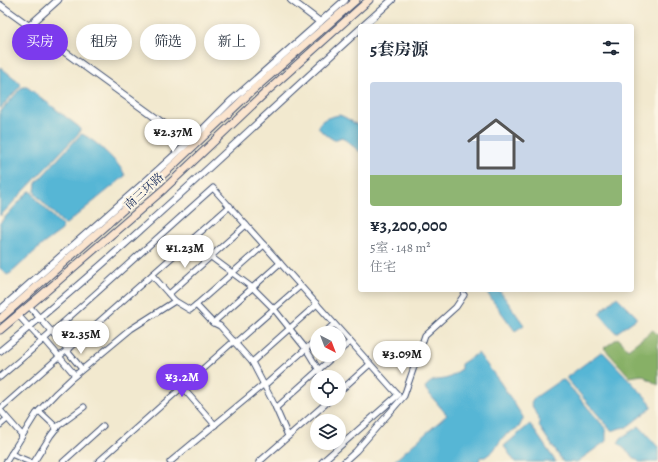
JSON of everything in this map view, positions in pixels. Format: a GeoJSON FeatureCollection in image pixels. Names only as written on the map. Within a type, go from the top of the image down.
{"type":"FeatureCollection","features":[{"type":"Feature","properties":{"kind":"main road","name":"南三环路"},"geometry":{"type":"LineString","coordinates":[[0,319],[165,173],[252,90],[356,0]]}},
{"type":"Feature","properties":{"kind":"main road","name":"南三环路"},"geometry":{"type":"LineString","coordinates":[[0,330],[164,189],[264,94],[369,0]]}},
{"type":"Feature","properties":{"kind":"street"},"geometry":{"type":"LineString","coordinates":[[31,24],[58,0]]}},
{"type":"Feature","properties":{"kind":"street"},"geometry":{"type":"LineString","coordinates":[[291,0],[320,22]]}},
{"type":"Feature","properties":{"kind":"street"},"geometry":{"type":"LineString","coordinates":[[0,310],[189,142],[230,102],[344,0]]}},
{"type":"Feature","properties":{"kind":"street"},"geometry":{"type":"LineString","coordinates":[[366,24],[392,0]]}},
{"type":"Feature","properties":{"kind":"street"},"geometry":{"type":"LineString","coordinates":[[0,5],[26,24]]}},
{"type":"Feature","properties":{"kind":"street"},"geometry":{"type":"LineString","coordinates":[[0,351],[40,318],[182,193],[358,31]]}},
{"type":"Feature","properties":{"kind":"street"},"geometry":{"type":"LineString","coordinates":[[68,54],[189,142]]}},
{"type":"Feature","properties":{"kind":"street"},"geometry":{"type":"LineString","coordinates":[[0,377],[44,341],[104,285],[213,188],[398,394],[322,462]]}},
{"type":"Feature","properties":{"kind":"street"},"geometry":{"type":"LineString","coordinates":[[22,435],[0,410],[230,206]]}},
{"type":"Feature","properties":{"kind":"street"},"geometry":{"type":"LineString","coordinates":[[169,294],[246,225]]}},
{"type":"Feature","properties":{"kind":"street"},"geometry":{"type":"LineString","coordinates":[[194,238],[211,257],[233,272],[274,309],[306,349],[319,369]]}},
{"type":"Feature","properties":{"kind":"street"},"geometry":{"type":"LineString","coordinates":[[152,275],[175,300],[190,310],[264,245]]}},
{"type":"Feature","properties":{"kind":"street"},"geometry":{"type":"LineString","coordinates":[[213,323],[280,263]]}},
{"type":"Feature","properties":{"kind":"street"},"geometry":{"type":"LineString","coordinates":[[98,462],[182,387],[300,286]]}},
{"type":"Feature","properties":{"kind":"street"},"geometry":{"type":"LineString","coordinates":[[344,462],[356,451],[404,396],[425,335],[456,307],[464,295]]}},
{"type":"Feature","properties":{"kind":"street"},"geometry":{"type":"LineString","coordinates":[[6,462],[22,435],[40,411],[75,375],[131,329],[175,300]]}},
{"type":"Feature","properties":{"kind":"street"},"geometry":{"type":"LineString","coordinates":[[252,362],[317,304]]}},
{"type":"Feature","properties":{"kind":"street"},"geometry":{"type":"LineString","coordinates":[[196,305],[213,323],[220,326],[252,362],[276,408],[288,436]]}},
{"type":"Feature","properties":{"kind":"street"},"geometry":{"type":"LineString","coordinates":[[29,306],[82,369]]}},
{"type":"Feature","properties":{"kind":"street"},"geometry":{"type":"LineString","coordinates":[[18,316],[60,357],[75,375]]}},
{"type":"Feature","properties":{"kind":"street"},"geometry":{"type":"LineString","coordinates":[[346,345],[350,342]]}},
{"type":"Feature","properties":{"kind":"street"},"geometry":{"type":"LineString","coordinates":[[170,462],[310,345]]}},
{"type":"Feature","properties":{"kind":"street"},"geometry":{"type":"LineString","coordinates":[[276,408],[327,362]]}},
{"type":"Feature","properties":{"kind":"street"},"geometry":{"type":"LineString","coordinates":[[346,386],[370,364]]}},
{"type":"Feature","properties":{"kind":"street"},"geometry":{"type":"LineString","coordinates":[[182,387],[215,425]]}},
{"type":"Feature","properties":{"kind":"street"},"geometry":{"type":"LineString","coordinates":[[259,462],[323,406]]}},
{"type":"Feature","properties":{"kind":"street"},"geometry":{"type":"LineString","coordinates":[[34,462],[57,428],[84,407]]}},
{"type":"Feature","properties":{"kind":"street"},"geometry":{"type":"LineString","coordinates":[[40,411],[57,428]]}},
{"type":"Feature","properties":{"kind":"street"},"geometry":{"type":"LineString","coordinates":[[0,425],[7,419]]}},
{"type":"Feature","properties":{"kind":"street"},"geometry":{"type":"LineString","coordinates":[[63,462],[102,426]]}},
{"type":"Feature","properties":{"kind":"street"},"geometry":{"type":"LineString","coordinates":[[11,454],[30,462]]}},
{"type":"Feature","properties":{"kind":"green space"},"geometry":{"type":"Polygon","coordinates":[[[653,330],[658,335],[658,385],[642,375],[630,377],[604,348],[618,338],[628,349],[653,330]]]}},
{"type":"Feature","properties":{"kind":"water"},"geometry":{"type":"Polygon","coordinates":[[[0,67],[21,85],[0,109],[0,67]]]}},
{"type":"Feature","properties":{"kind":"water"},"geometry":{"type":"Polygon","coordinates":[[[27,87],[79,127],[80,130],[79,133],[0,216],[0,112],[21,88],[27,87]]]}},
{"type":"Feature","properties":{"kind":"water"},"geometry":{"type":"Polygon","coordinates":[[[339,115],[347,118],[358,126],[358,150],[342,137],[334,140],[323,133],[318,127],[319,124],[330,117],[339,115]]]}},
{"type":"Feature","properties":{"kind":"water"},"geometry":{"type":"Polygon","coordinates":[[[81,134],[92,140],[106,152],[123,171],[125,176],[66,224],[64,224],[38,197],[35,192],[36,183],[81,134]]]}},
{"type":"Feature","properties":{"kind":"water"},"geometry":{"type":"Polygon","coordinates":[[[31,191],[38,201],[62,226],[62,230],[7,275],[0,268],[0,223],[28,192],[31,191]]]}},
{"type":"Feature","properties":{"kind":"water"},"geometry":{"type":"Polygon","coordinates":[[[500,292],[524,325],[515,331],[487,293],[500,292]]]}},
{"type":"Feature","properties":{"kind":"water"},"geometry":{"type":"Polygon","coordinates":[[[617,297],[636,316],[636,319],[616,333],[599,313],[617,297]]]}},
{"type":"Feature","properties":{"kind":"water"},"geometry":{"type":"Polygon","coordinates":[[[601,352],[604,353],[650,402],[651,408],[627,427],[612,431],[567,379],[567,377],[601,352]]]}},
{"type":"Feature","properties":{"kind":"water"},"geometry":{"type":"Polygon","coordinates":[[[478,353],[500,382],[523,417],[519,427],[504,436],[493,451],[485,457],[480,457],[479,462],[393,462],[447,415],[425,387],[434,380],[452,376],[461,369],[461,364],[478,353]]]}},
{"type":"Feature","properties":{"kind":"water"},"geometry":{"type":"Polygon","coordinates":[[[564,380],[606,429],[606,441],[577,462],[563,462],[539,426],[540,423],[531,403],[533,399],[559,381],[564,380]]]}},
{"type":"Feature","properties":{"kind":"water"},"geometry":{"type":"Polygon","coordinates":[[[530,424],[556,462],[515,462],[504,446],[530,424]]]}},
{"type":"Feature","properties":{"kind":"water"},"geometry":{"type":"Polygon","coordinates":[[[639,426],[658,447],[658,462],[639,462],[618,443],[621,438],[639,426]]]}}]}
